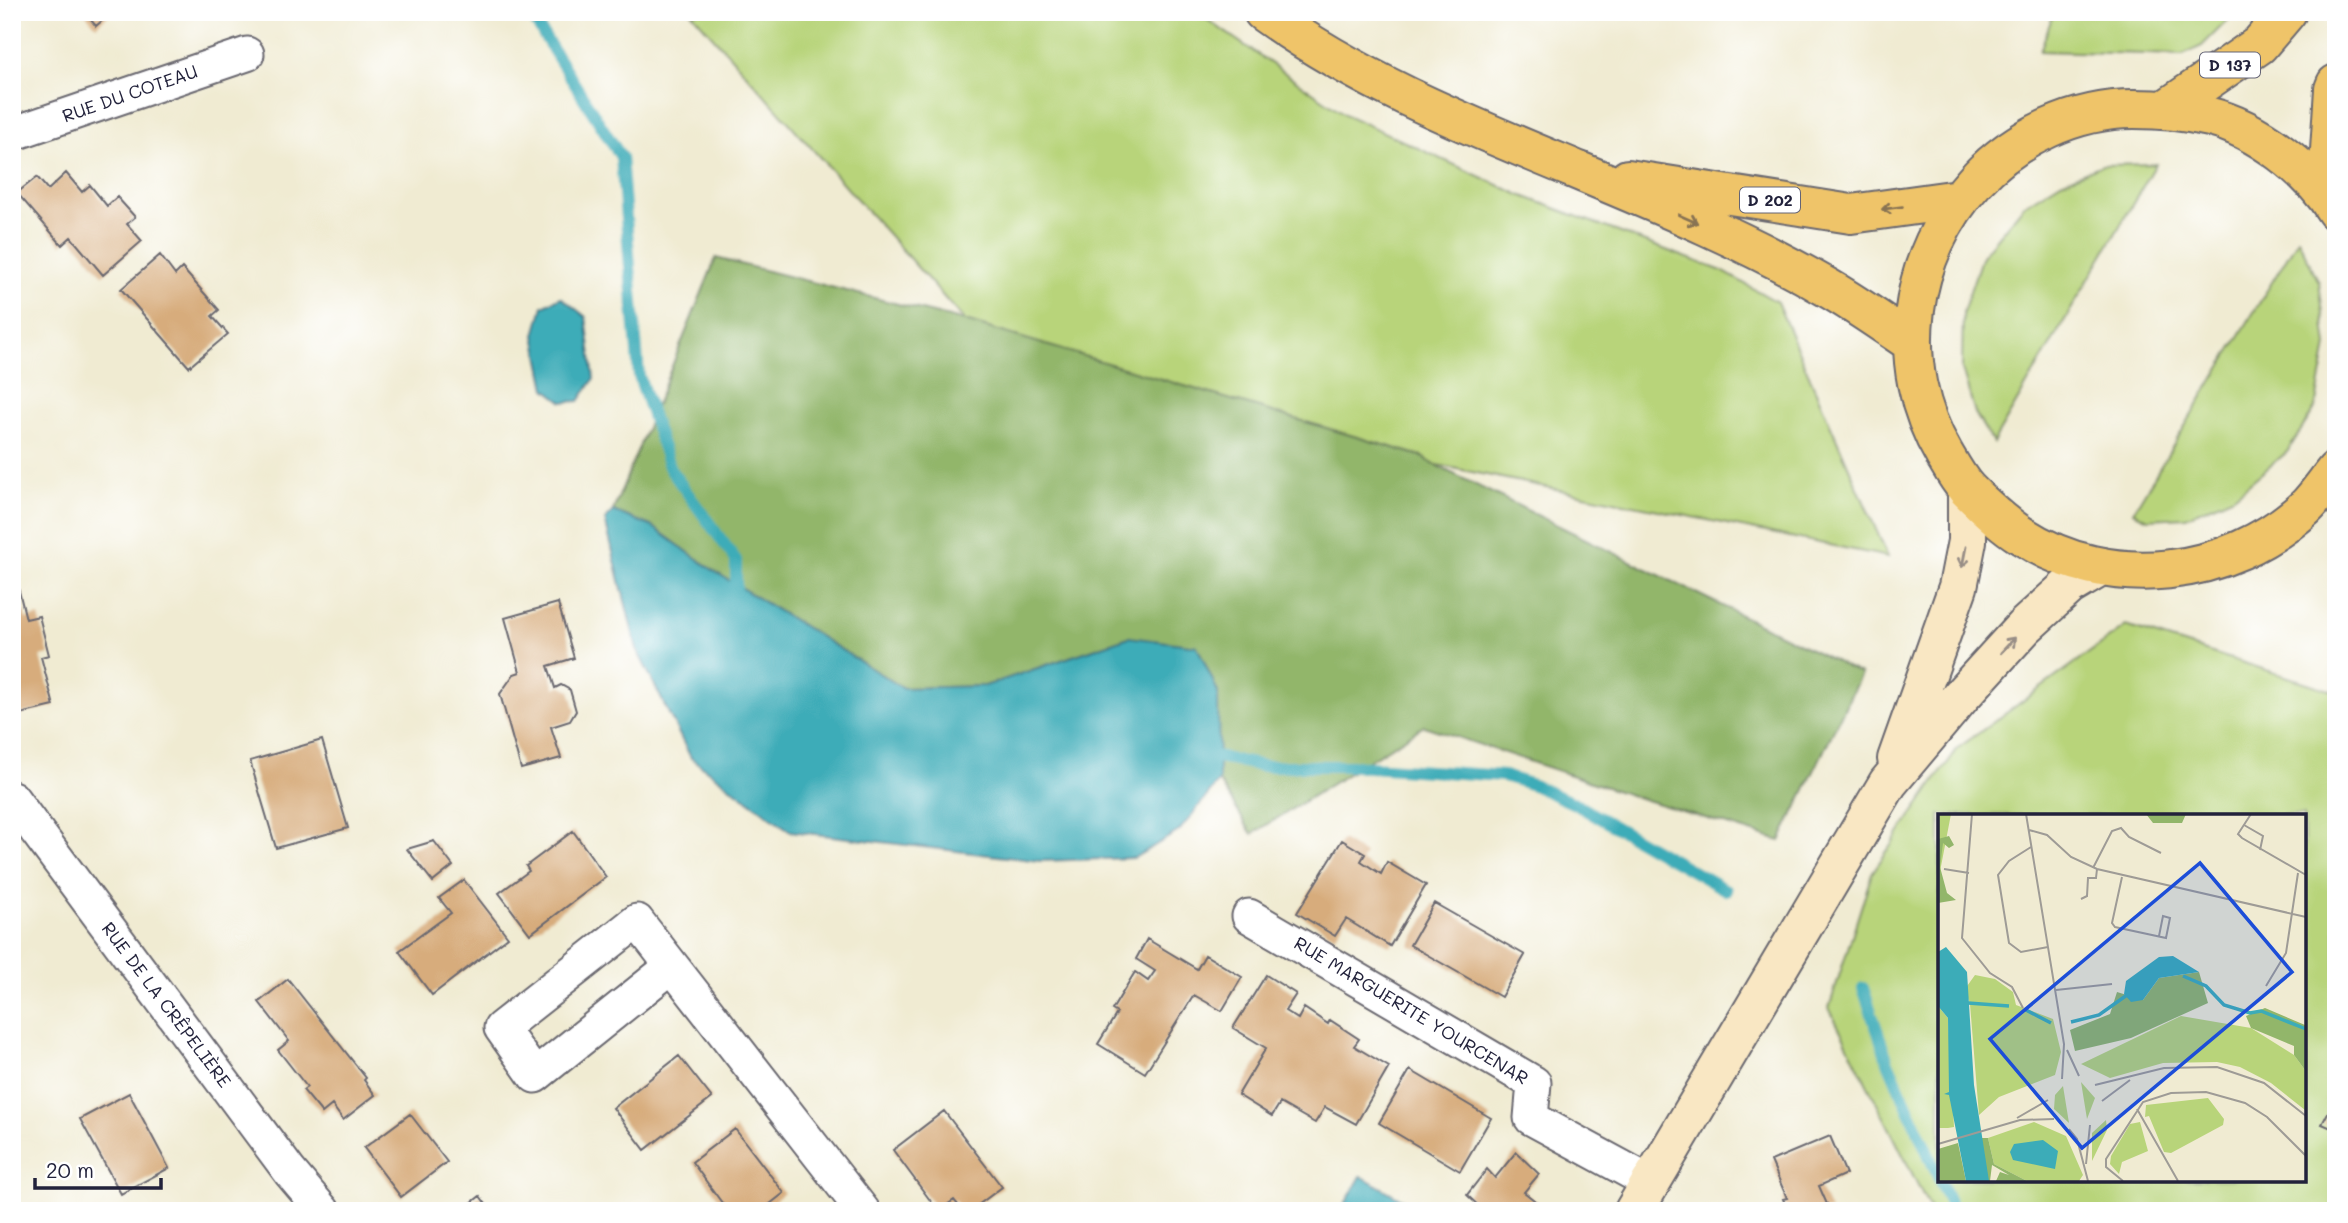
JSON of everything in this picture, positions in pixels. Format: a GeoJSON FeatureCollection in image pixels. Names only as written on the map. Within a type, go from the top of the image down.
{"type":"FeatureCollection","features":[{"type":"Feature","properties":{"kind":"main road","name":"D 202"},"geometry":{"type":"LineString","coordinates":[[1263,12],[1364,76],[1471,127],[1581,172],[1733,240],[1828,288],[1912,343]]}},
{"type":"Feature","properties":{"kind":"main road","name":"D 137"},"geometry":{"type":"LineString","coordinates":[[2166,109],[2259,45],[2287,12]]}},
{"type":"Feature","properties":{"kind":"main road"},"geometry":{"type":"LineString","coordinates":[[2331,203],[2333,89],[2336,84]]}},
{"type":"Feature","properties":{"kind":"main road"},"geometry":{"type":"LineString","coordinates":[[2331,203],[2296,164],[2251,134],[2213,118],[2166,109],[2117,109],[2066,121],[2029,138],[1988,168],[1959,199],[1939,232],[1923,270],[1914,306],[1912,343],[1917,387],[1933,434],[1958,477],[1967,489],[2020,535],[2063,556],[2101,567],[2143,572],[2188,568],[2227,557],[2265,538],[2321,504],[2336,470]]}},
{"type":"Feature","properties":{"kind":"main road","name":"D 202"},"geometry":{"type":"LineString","coordinates":[[1581,172],[1851,214],[1959,199]]}},
{"type":"Feature","properties":{"kind":"main road"},"geometry":{"type":"LineString","coordinates":[[1888,783],[1958,587],[1967,541],[1967,489]]}},
{"type":"Feature","properties":{"kind":"main road"},"geometry":{"type":"LineString","coordinates":[[1643,1197],[1888,783],[2024,627],[2069,586],[2101,567]]}},
{"type":"Feature","properties":{"kind":"street","name":"RUE DU COTEAU"},"geometry":{"type":"LineString","coordinates":[[12,134],[247,54]]}},
{"type":"Feature","properties":{"kind":"street","name":"RUE DE LA CRÊPELIÈRE"},"geometry":{"type":"LineString","coordinates":[[12,798],[290,1172],[323,1211]]}},
{"type":"Feature","properties":{"kind":"street","name":"RUE MARGUERITE YOURCENAR"},"geometry":{"type":"LineString","coordinates":[[1249,916],[1534,1083],[1531,1118],[1643,1197]]}},
{"type":"Feature","properties":{"kind":"street"},"geometry":{"type":"LineString","coordinates":[[672,966],[536,1076],[501,1028],[637,922],[672,966],[863,1211]]}},
{"type":"Feature","properties":{"kind":"green space"},"geometry":{"type":"Polygon","coordinates":[[[691,12],[1196,12],[1346,115],[1520,195],[1722,271],[1777,302],[1888,557],[1433,464],[1421,456],[965,321],[691,12]]]}},
{"type":"Feature","properties":{"kind":"green space"},"geometry":{"type":"Polygon","coordinates":[[[2054,12],[2236,12],[2202,46],[2183,55],[2040,51],[2054,12]]]}},
{"type":"Feature","properties":{"kind":"green space"},"geometry":{"type":"Polygon","coordinates":[[[2156,164],[1993,443],[1975,413],[1962,369],[1963,312],[1982,256],[2024,205],[2061,182],[2102,165],[2156,164]]]}},
{"type":"Feature","properties":{"kind":"green space"},"geometry":{"type":"Polygon","coordinates":[[[2298,239],[2319,282],[2327,346],[2315,408],[2287,452],[2234,496],[2186,517],[2148,519],[2133,512],[2298,239]]]}},
{"type":"Feature","properties":{"kind":"green space"},"geometry":{"type":"Polygon","coordinates":[[[716,258],[965,321],[1421,456],[1861,674],[1780,841],[1633,796],[1424,726],[1252,834],[1219,781],[1219,757],[1129,637],[985,686],[903,688],[714,571],[653,527],[613,511],[716,258]]]}},
{"type":"Feature","properties":{"kind":"green space"},"geometry":{"type":"Polygon","coordinates":[[[2126,626],[2336,692],[2336,1211],[1931,1211],[1829,1008],[1872,873],[1958,748],[2126,626]]]}},
{"type":"Feature","properties":{"kind":"water"},"geometry":{"type":"Polygon","coordinates":[[[561,297],[586,317],[594,379],[579,401],[563,402],[546,389],[535,335],[543,306],[561,297]]]}},
{"type":"Feature","properties":{"kind":"water"},"geometry":{"type":"Polygon","coordinates":[[[613,511],[653,527],[714,571],[903,688],[985,686],[1129,637],[1197,646],[1218,692],[1219,781],[1179,831],[1134,858],[1040,861],[790,831],[691,758],[637,650],[605,520],[613,511]]]}},
{"type":"Feature","properties":{"kind":"water"},"geometry":{"type":"Polygon","coordinates":[[[1361,1176],[1421,1210],[1358,1211],[1345,1204],[1361,1176]]]}},
{"type":"Feature","properties":{"kind":"building"},"geometry":{"type":"Polygon","coordinates":[[[84,12],[112,12],[96,26],[84,12]]]}},
{"type":"Feature","properties":{"kind":"building"},"geometry":{"type":"Polygon","coordinates":[[[66,173],[82,192],[90,185],[107,206],[117,197],[135,217],[127,224],[142,241],[103,275],[71,237],[62,245],[17,193],[37,177],[48,190],[66,173]]]}},
{"type":"Feature","properties":{"kind":"building"},"geometry":{"type":"Polygon","coordinates":[[[160,255],[175,275],[182,268],[219,310],[212,316],[228,334],[189,367],[121,289],[160,255]]]}},
{"type":"Feature","properties":{"kind":"building"},"geometry":{"type":"Polygon","coordinates":[[[18,587],[26,619],[39,616],[49,655],[41,657],[54,706],[12,716],[12,588],[18,587]]]}},
{"type":"Feature","properties":{"kind":"building"},"geometry":{"type":"Polygon","coordinates":[[[558,603],[574,658],[548,666],[555,688],[561,685],[570,690],[576,711],[570,721],[551,727],[561,758],[521,769],[500,694],[514,674],[520,672],[505,618],[558,603]]]}},
{"type":"Feature","properties":{"kind":"building"},"geometry":{"type":"Polygon","coordinates":[[[322,740],[348,828],[276,848],[250,761],[322,740]]]}},
{"type":"Feature","properties":{"kind":"building"},"geometry":{"type":"Polygon","coordinates":[[[573,831],[606,877],[530,934],[499,893],[529,871],[526,866],[573,831]]]}},
{"type":"Feature","properties":{"kind":"building"},"geometry":{"type":"Polygon","coordinates":[[[1342,840],[1365,854],[1361,861],[1381,874],[1387,862],[1426,885],[1390,946],[1346,919],[1335,936],[1297,913],[1342,840]]]}},
{"type":"Feature","properties":{"kind":"building"},"geometry":{"type":"Polygon","coordinates":[[[434,841],[453,866],[433,882],[407,849],[434,841]]]}},
{"type":"Feature","properties":{"kind":"building"},"geometry":{"type":"Polygon","coordinates":[[[464,880],[508,937],[432,995],[399,951],[451,913],[439,898],[464,880]]]}},
{"type":"Feature","properties":{"kind":"building"},"geometry":{"type":"Polygon","coordinates":[[[1434,903],[1525,955],[1501,997],[1410,945],[1434,903]]]}},
{"type":"Feature","properties":{"kind":"building"},"geometry":{"type":"Polygon","coordinates":[[[1147,939],[1197,969],[1205,955],[1242,977],[1222,1011],[1194,995],[1145,1073],[1098,1044],[1117,1013],[1112,1010],[1135,972],[1148,981],[1155,971],[1136,959],[1147,939]]]}},
{"type":"Feature","properties":{"kind":"building"},"geometry":{"type":"Polygon","coordinates":[[[1266,975],[1296,994],[1285,1011],[1298,1019],[1304,1008],[1328,1024],[1330,1020],[1359,1039],[1354,1046],[1389,1067],[1356,1124],[1325,1107],[1315,1123],[1280,1103],[1272,1116],[1238,1095],[1266,1048],[1233,1028],[1266,975]]]}},
{"type":"Feature","properties":{"kind":"building"},"geometry":{"type":"Polygon","coordinates":[[[288,979],[366,1078],[364,1080],[375,1095],[343,1120],[332,1105],[322,1113],[303,1090],[307,1087],[278,1050],[289,1041],[259,1002],[288,979]]]}},
{"type":"Feature","properties":{"kind":"building"},"geometry":{"type":"Polygon","coordinates":[[[679,1056],[712,1098],[645,1150],[613,1108],[679,1056]]]}},
{"type":"Feature","properties":{"kind":"building"},"geometry":{"type":"Polygon","coordinates":[[[1410,1070],[1491,1118],[1460,1171],[1379,1123],[1410,1070]]]}},
{"type":"Feature","properties":{"kind":"building"},"geometry":{"type":"Polygon","coordinates":[[[129,1093],[169,1168],[121,1194],[80,1119],[129,1093]]]}},
{"type":"Feature","properties":{"kind":"building"},"geometry":{"type":"Polygon","coordinates":[[[2334,1101],[2336,1102],[2336,1130],[2322,1124],[2334,1101]]]}},
{"type":"Feature","properties":{"kind":"building"},"geometry":{"type":"Polygon","coordinates":[[[944,1111],[1002,1187],[970,1211],[963,1211],[954,1200],[938,1211],[893,1150],[944,1111]]]}},
{"type":"Feature","properties":{"kind":"building"},"geometry":{"type":"Polygon","coordinates":[[[410,1114],[447,1162],[401,1197],[364,1148],[410,1114]]]}},
{"type":"Feature","properties":{"kind":"building"},"geometry":{"type":"Polygon","coordinates":[[[735,1129],[784,1193],[761,1211],[728,1211],[692,1162],[735,1129]]]}},
{"type":"Feature","properties":{"kind":"building"},"geometry":{"type":"Polygon","coordinates":[[[1830,1136],[1846,1174],[1819,1186],[1830,1211],[1788,1211],[1783,1199],[1787,1198],[1771,1161],[1830,1136]]]}},
{"type":"Feature","properties":{"kind":"building"},"geometry":{"type":"Polygon","coordinates":[[[1516,1152],[1539,1174],[1524,1192],[1544,1208],[1542,1211],[1484,1211],[1467,1195],[1487,1169],[1495,1178],[1516,1152]]]}},
{"type":"Feature","properties":{"kind":"building"},"geometry":{"type":"Polygon","coordinates":[[[480,1196],[491,1211],[461,1211],[480,1196]]]}},
{"type":"Feature","properties":{"kind":"waterway"},"geometry":{"type":"LineString","coordinates":[[529,12],[621,157],[639,376],[670,469],[736,560],[736,598]]}},
{"type":"Feature","properties":{"kind":"waterway"},"geometry":{"type":"LineString","coordinates":[[1203,754],[1263,766],[1355,766],[1504,776],[1533,785],[1575,804],[1726,890]]}},
{"type":"Feature","properties":{"kind":"waterway"},"geometry":{"type":"LineString","coordinates":[[1863,988],[1888,1062],[1938,1177]]}},
{"type":"Feature","properties":{"kind":"waterway"},"geometry":{"type":"LineString","coordinates":[[1940,1181],[1953,1211]]}}]}
